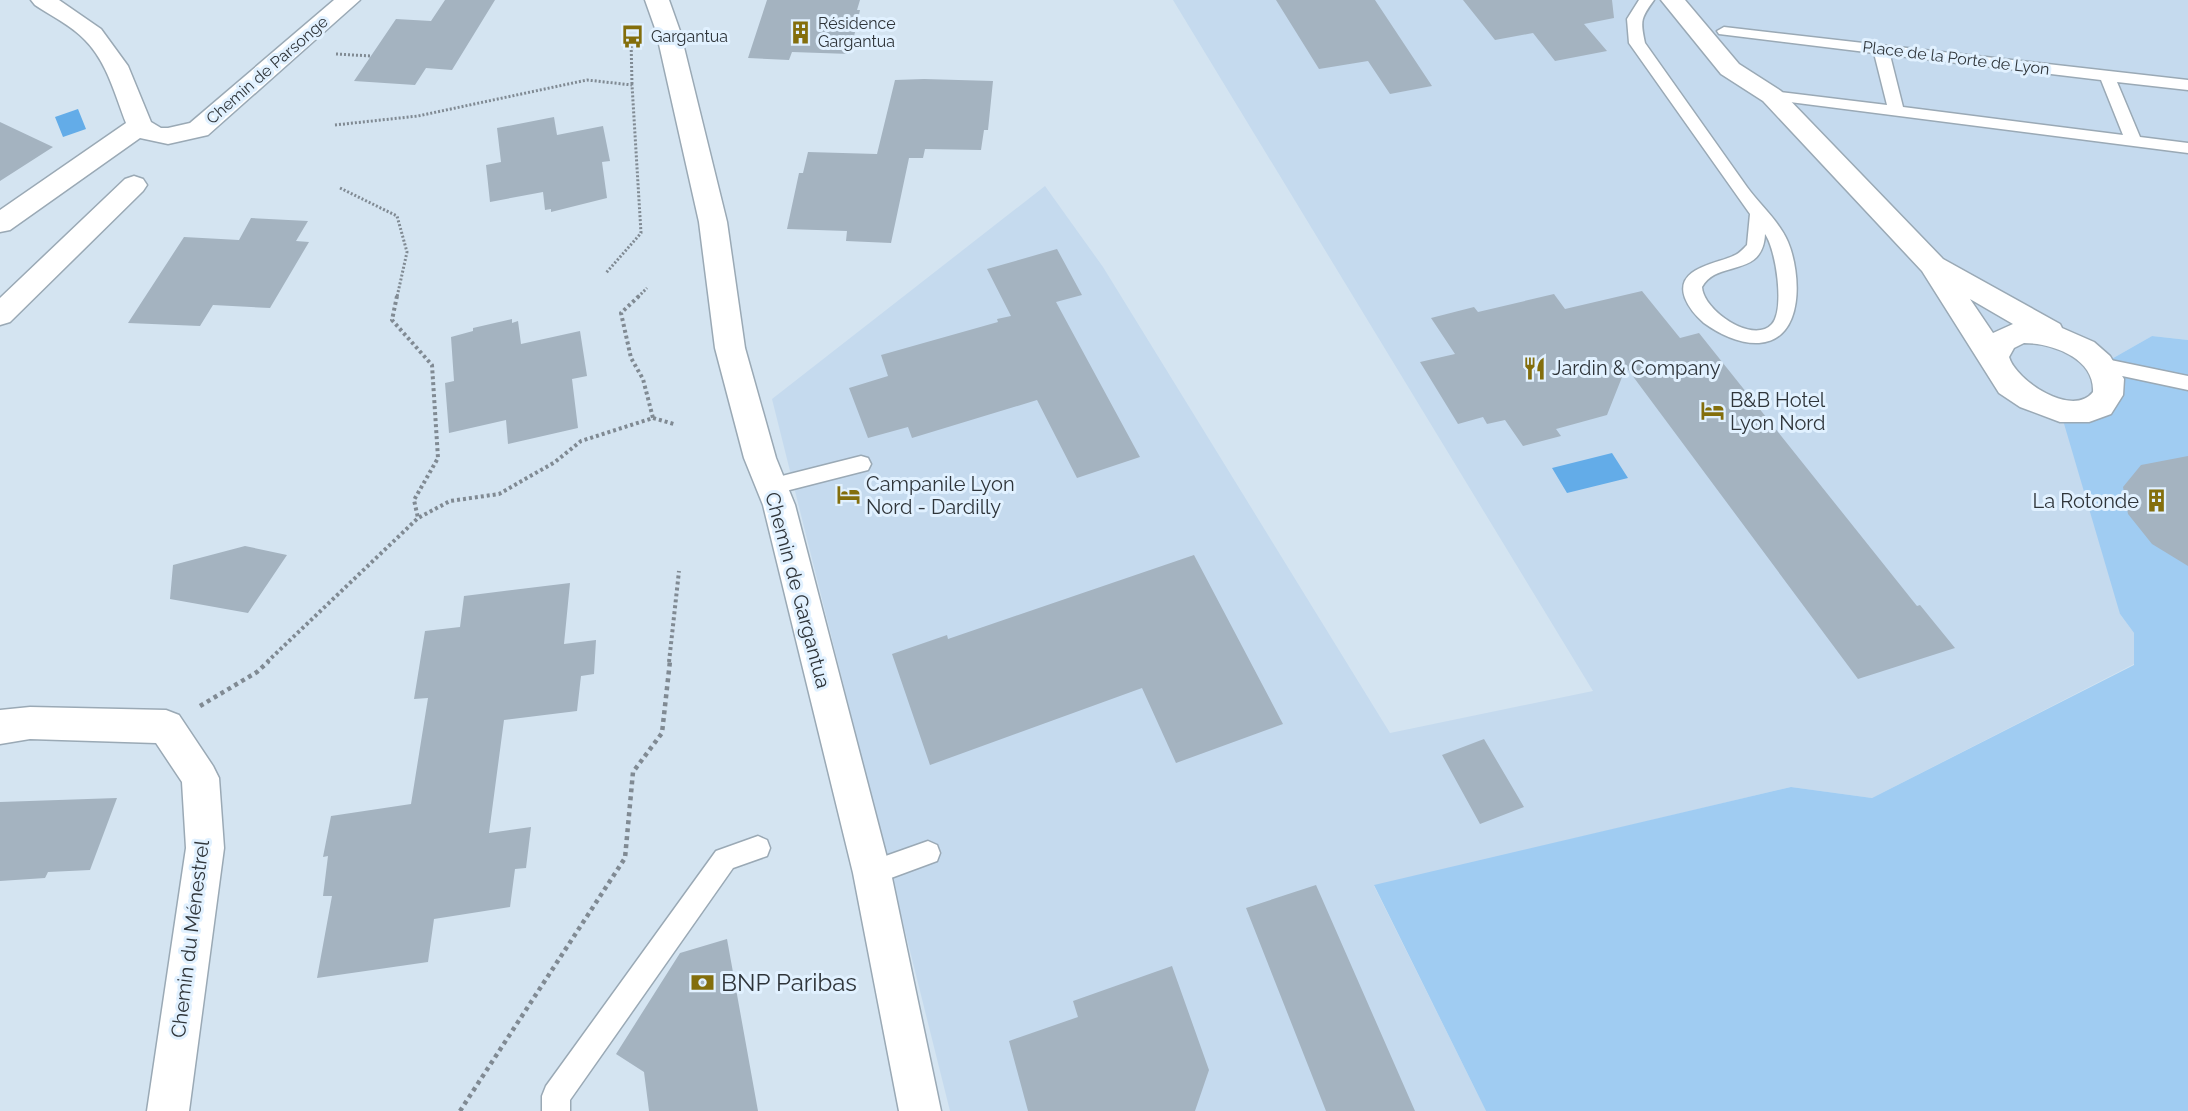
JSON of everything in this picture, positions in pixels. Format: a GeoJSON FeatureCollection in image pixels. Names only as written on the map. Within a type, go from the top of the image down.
{"type":"FeatureCollection","features":[{"type":"Feature","properties":{"kind":"street"},"geometry":{"type":"LineString","coordinates":[[0,223],[140,126],[116,64],[105,47],[92,33],[43,0]]}},
{"type":"Feature","properties":{"kind":"street","name":"Chemin de Parsonge"},"geometry":{"type":"LineString","coordinates":[[140,126],[148,134],[158,137],[184,134],[199,129],[348,0]]}},
{"type":"Feature","properties":{"kind":"street","name":"Chemin de Gargantua"},"geometry":{"type":"LineString","coordinates":[[657,0],[668,31],[713,222],[730,348],[770,487],[779,505],[872,873],[920,1111]]}},
{"type":"Feature","properties":{"kind":"street"},"geometry":{"type":"LineString","coordinates":[[1673,0],[1730,69],[1772,96],[1932,264],[1994,357],[1998,371],[2008,383],[2041,405],[2079,412],[2094,408],[2105,401],[2110,391],[2108,378],[2101,365],[2089,354],[1932,264]]}},
{"type":"Feature","properties":{"kind":"street"},"geometry":{"type":"LineString","coordinates":[[1698,0],[1754,63],[1772,96]]}},
{"type":"Feature","properties":{"kind":"street"},"geometry":{"type":"LineString","coordinates":[[0,315],[134,185]]}},
{"type":"Feature","properties":{"kind":"street"},"geometry":{"type":"LineString","coordinates":[[1994,357],[1997,345],[2006,337],[2020,332],[2038,332],[2058,337]]}},
{"type":"Feature","properties":{"kind":"street"},"geometry":{"type":"LineString","coordinates":[[0,727],[30,723],[166,727]]}},
{"type":"Feature","properties":{"kind":"street","name":"Chemin du Ménestrel"},"geometry":{"type":"LineString","coordinates":[[166,727],[200,778],[205,848],[168,1111]]}},
{"type":"Feature","properties":{"kind":"lane"},"geometry":{"type":"LineString","coordinates":[[1647,0],[1639,7],[1632,21],[1637,43],[1779,242],[1786,297],[1784,323],[1775,332],[1756,337],[1728,330],[1709,319],[1692,295],[1698,276],[1719,266],[1741,260],[1756,247],[1758,214]]}},
{"type":"Feature","properties":{"kind":"lane","name":"Place de la Porte de Lyon"},"geometry":{"type":"LineString","coordinates":[[1724,31],[2188,85]]}},
{"type":"Feature","properties":{"kind":"lane"},"geometry":{"type":"LineString","coordinates":[[1881,49],[1896,111]]}},
{"type":"Feature","properties":{"kind":"lane"},"geometry":{"type":"LineString","coordinates":[[2107,75],[2134,141]]}},
{"type":"Feature","properties":{"kind":"lane"},"geometry":{"type":"LineString","coordinates":[[1772,96],[2188,148]]}},
{"type":"Feature","properties":{"kind":"lane"},"geometry":{"type":"LineString","coordinates":[[2101,365],[2188,383]]}},
{"type":"Feature","properties":{"kind":"lane"},"geometry":{"type":"LineString","coordinates":[[770,487],[861,464]]}},
{"type":"Feature","properties":{"kind":"lane"},"geometry":{"type":"LineString","coordinates":[[556,1111],[556,1096],[725,858],[758,848]]}},
{"type":"Feature","properties":{"kind":"lane"},"geometry":{"type":"LineString","coordinates":[[872,873],[928,853]]}},
{"type":"Feature","properties":{"kind":"path"},"geometry":{"type":"LineString","coordinates":[[606,273],[641,233],[630,33]]}},
{"type":"Feature","properties":{"kind":"path"},"geometry":{"type":"LineString","coordinates":[[328,53],[371,56]]}},
{"type":"Feature","properties":{"kind":"path"},"geometry":{"type":"LineString","coordinates":[[335,125],[418,116],[587,80],[632,85]]}},
{"type":"Feature","properties":{"kind":"path"},"geometry":{"type":"LineString","coordinates":[[340,188],[397,216],[407,252],[392,320],[432,365],[438,458],[414,500],[418,518]]}},
{"type":"Feature","properties":{"kind":"path"},"geometry":{"type":"LineString","coordinates":[[647,288],[621,313],[631,358],[644,379],[653,418]]}},
{"type":"Feature","properties":{"kind":"path"},"geometry":{"type":"LineString","coordinates":[[166,727],[257,672],[418,518],[450,501],[499,494],[555,462],[581,441],[653,418],[674,424]]}},
{"type":"Feature","properties":{"kind":"path"},"geometry":{"type":"LineString","coordinates":[[460,1111],[625,858],[633,772],[662,733],[679,571]]}},
{"type":"Feature","properties":{"kind":"shaded area"},"geometry":{"type":"Polygon","coordinates":[[[1173,0],[2188,0],[2188,340],[2152,336],[2101,365],[2120,614],[2134,633],[2134,664],[1872,798],[1791,787],[1374,886],[1486,1111],[950,1111],[772,399],[1045,186],[1103,267],[1390,733],[1593,691],[1173,0]]]}},
{"type":"Feature","properties":{"kind":"shaded area"},"geometry":{"type":"Polygon","coordinates":[[[78,109],[86,129],[63,137],[55,117],[78,109]]]}},
{"type":"Feature","properties":{"kind":"shaded area"},"geometry":{"type":"Polygon","coordinates":[[[2152,336],[2188,340],[2188,1111],[1486,1111],[1374,885],[1791,787],[1872,798],[2134,665],[2134,633],[2120,614],[2060,410],[2105,401],[2101,365],[2152,336]]]}},
{"type":"Feature","properties":{"kind":"shaded area"},"geometry":{"type":"Polygon","coordinates":[[[1612,453],[1628,478],[1567,493],[1552,468],[1612,453]]]}},
{"type":"Feature","properties":{"kind":"building"},"geometry":{"type":"Polygon","coordinates":[[[445,0],[495,0],[452,70],[426,68],[415,85],[354,81],[396,19],[431,21],[445,0]]]}},
{"type":"Feature","properties":{"kind":"building","name":"Résidence Gargantua"},"geometry":{"type":"Polygon","coordinates":[[[767,0],[860,0],[857,10],[860,10],[850,54],[792,52],[789,60],[748,58],[767,0]]]}},
{"type":"Feature","properties":{"kind":"building"},"geometry":{"type":"Polygon","coordinates":[[[1276,0],[1375,0],[1432,86],[1390,94],[1368,61],[1319,69],[1276,0]]]}},
{"type":"Feature","properties":{"kind":"building"},"geometry":{"type":"Polygon","coordinates":[[[1463,0],[1612,0],[1614,18],[1584,24],[1607,51],[1555,61],[1533,33],[1495,40],[1463,0]]]}},
{"type":"Feature","properties":{"kind":"building"},"geometry":{"type":"Polygon","coordinates":[[[895,80],[993,81],[988,130],[984,130],[981,150],[925,149],[923,158],[909,158],[891,243],[846,241],[847,231],[787,229],[799,173],[803,173],[808,152],[877,154],[895,80]]]}},
{"type":"Feature","properties":{"kind":"building"},"geometry":{"type":"Polygon","coordinates":[[[554,117],[557,135],[603,126],[610,161],[602,162],[607,198],[551,212],[551,209],[545,210],[543,192],[490,202],[486,165],[501,162],[497,128],[554,117]]]}},
{"type":"Feature","properties":{"kind":"building"},"geometry":{"type":"Polygon","coordinates":[[[0,122],[53,147],[0,181],[0,122]]]}},
{"type":"Feature","properties":{"kind":"building"},"geometry":{"type":"Polygon","coordinates":[[[251,218],[308,221],[296,241],[309,242],[270,308],[213,305],[200,326],[128,323],[184,237],[239,240],[251,218]]]}},
{"type":"Feature","properties":{"kind":"building"},"geometry":{"type":"Polygon","coordinates":[[[1057,249],[1082,295],[1056,302],[1140,457],[1077,478],[1037,400],[912,438],[908,427],[868,438],[849,388],[888,376],[881,355],[998,322],[997,319],[1011,316],[987,269],[1057,249]]]}},
{"type":"Feature","properties":{"kind":"building"},"geometry":{"type":"Polygon","coordinates":[[[1642,291],[1680,338],[1699,333],[1917,606],[1920,605],[1955,648],[1858,679],[1626,367],[1607,415],[1556,429],[1561,436],[1523,446],[1505,420],[1487,424],[1483,417],[1458,424],[1420,362],[1455,354],[1431,318],[1474,307],[1478,312],[1554,294],[1565,309],[1642,291]]]}},
{"type":"Feature","properties":{"kind":"building"},"geometry":{"type":"Polygon","coordinates":[[[512,319],[512,323],[518,321],[521,344],[580,331],[587,376],[572,379],[578,428],[508,444],[506,420],[449,433],[445,383],[454,381],[451,337],[473,331],[473,328],[512,319]]]}},
{"type":"Feature","properties":{"kind":"building","name":"La Rotonde"},"geometry":{"type":"Polygon","coordinates":[[[2188,456],[2188,566],[2152,544],[2128,514],[2123,487],[2141,465],[2188,456]]]}},
{"type":"Feature","properties":{"kind":"building"},"geometry":{"type":"Polygon","coordinates":[[[245,546],[287,555],[248,613],[170,599],[173,565],[245,546]]]}},
{"type":"Feature","properties":{"kind":"building"},"geometry":{"type":"Polygon","coordinates":[[[1194,555],[1283,724],[1176,763],[1142,688],[930,765],[892,654],[947,635],[948,639],[1194,555]]]}},
{"type":"Feature","properties":{"kind":"building"},"geometry":{"type":"Polygon","coordinates":[[[570,583],[564,644],[596,640],[594,674],[581,676],[577,711],[504,720],[489,833],[531,827],[526,868],[515,869],[510,907],[434,919],[428,962],[317,978],[332,896],[323,896],[328,856],[323,857],[331,816],[411,804],[428,698],[414,699],[425,631],[460,627],[464,596],[570,583]]]}},
{"type":"Feature","properties":{"kind":"building"},"geometry":{"type":"Polygon","coordinates":[[[1484,739],[1524,807],[1480,824],[1442,755],[1484,739]]]}},
{"type":"Feature","properties":{"kind":"building"},"geometry":{"type":"Polygon","coordinates":[[[117,798],[90,870],[48,872],[45,878],[0,881],[0,802],[117,798]]]}},
{"type":"Feature","properties":{"kind":"building"},"geometry":{"type":"Polygon","coordinates":[[[1316,885],[1415,1111],[1326,1111],[1246,908],[1316,885]]]}},
{"type":"Feature","properties":{"kind":"building"},"geometry":{"type":"Polygon","coordinates":[[[727,939],[758,1111],[649,1111],[644,1072],[616,1054],[680,953],[727,939]]]}},
{"type":"Feature","properties":{"kind":"building"},"geometry":{"type":"Polygon","coordinates":[[[1172,966],[1209,1070],[1195,1111],[1028,1111],[1009,1041],[1078,1017],[1073,1001],[1172,966]]]}},
{"type":"Feature","properties":{"kind":"place","name":"Résidence Gargantua"},"geometry":{"type":"Point","coordinates":[800,32]}},
{"type":"Feature","properties":{"kind":"place","name":"Gargantua"},"geometry":{"type":"Point","coordinates":[633,36]}},
{"type":"Feature","properties":{"kind":"place","name":"Jardin & Company"},"geometry":{"type":"Point","coordinates":[1534,368]}},
{"type":"Feature","properties":{"kind":"place","name":"B&B Hotel Lyon Nord"},"geometry":{"type":"Point","coordinates":[1712,411]}},
{"type":"Feature","properties":{"kind":"place","name":"Campanile Lyon Nord - Dardilly"},"geometry":{"type":"Point","coordinates":[848,495]}},
{"type":"Feature","properties":{"kind":"place","name":"La Rotonde"},"geometry":{"type":"Point","coordinates":[2157,501]}},
{"type":"Feature","properties":{"kind":"place","name":"BNP Paribas"},"geometry":{"type":"Point","coordinates":[703,982]}}]}
